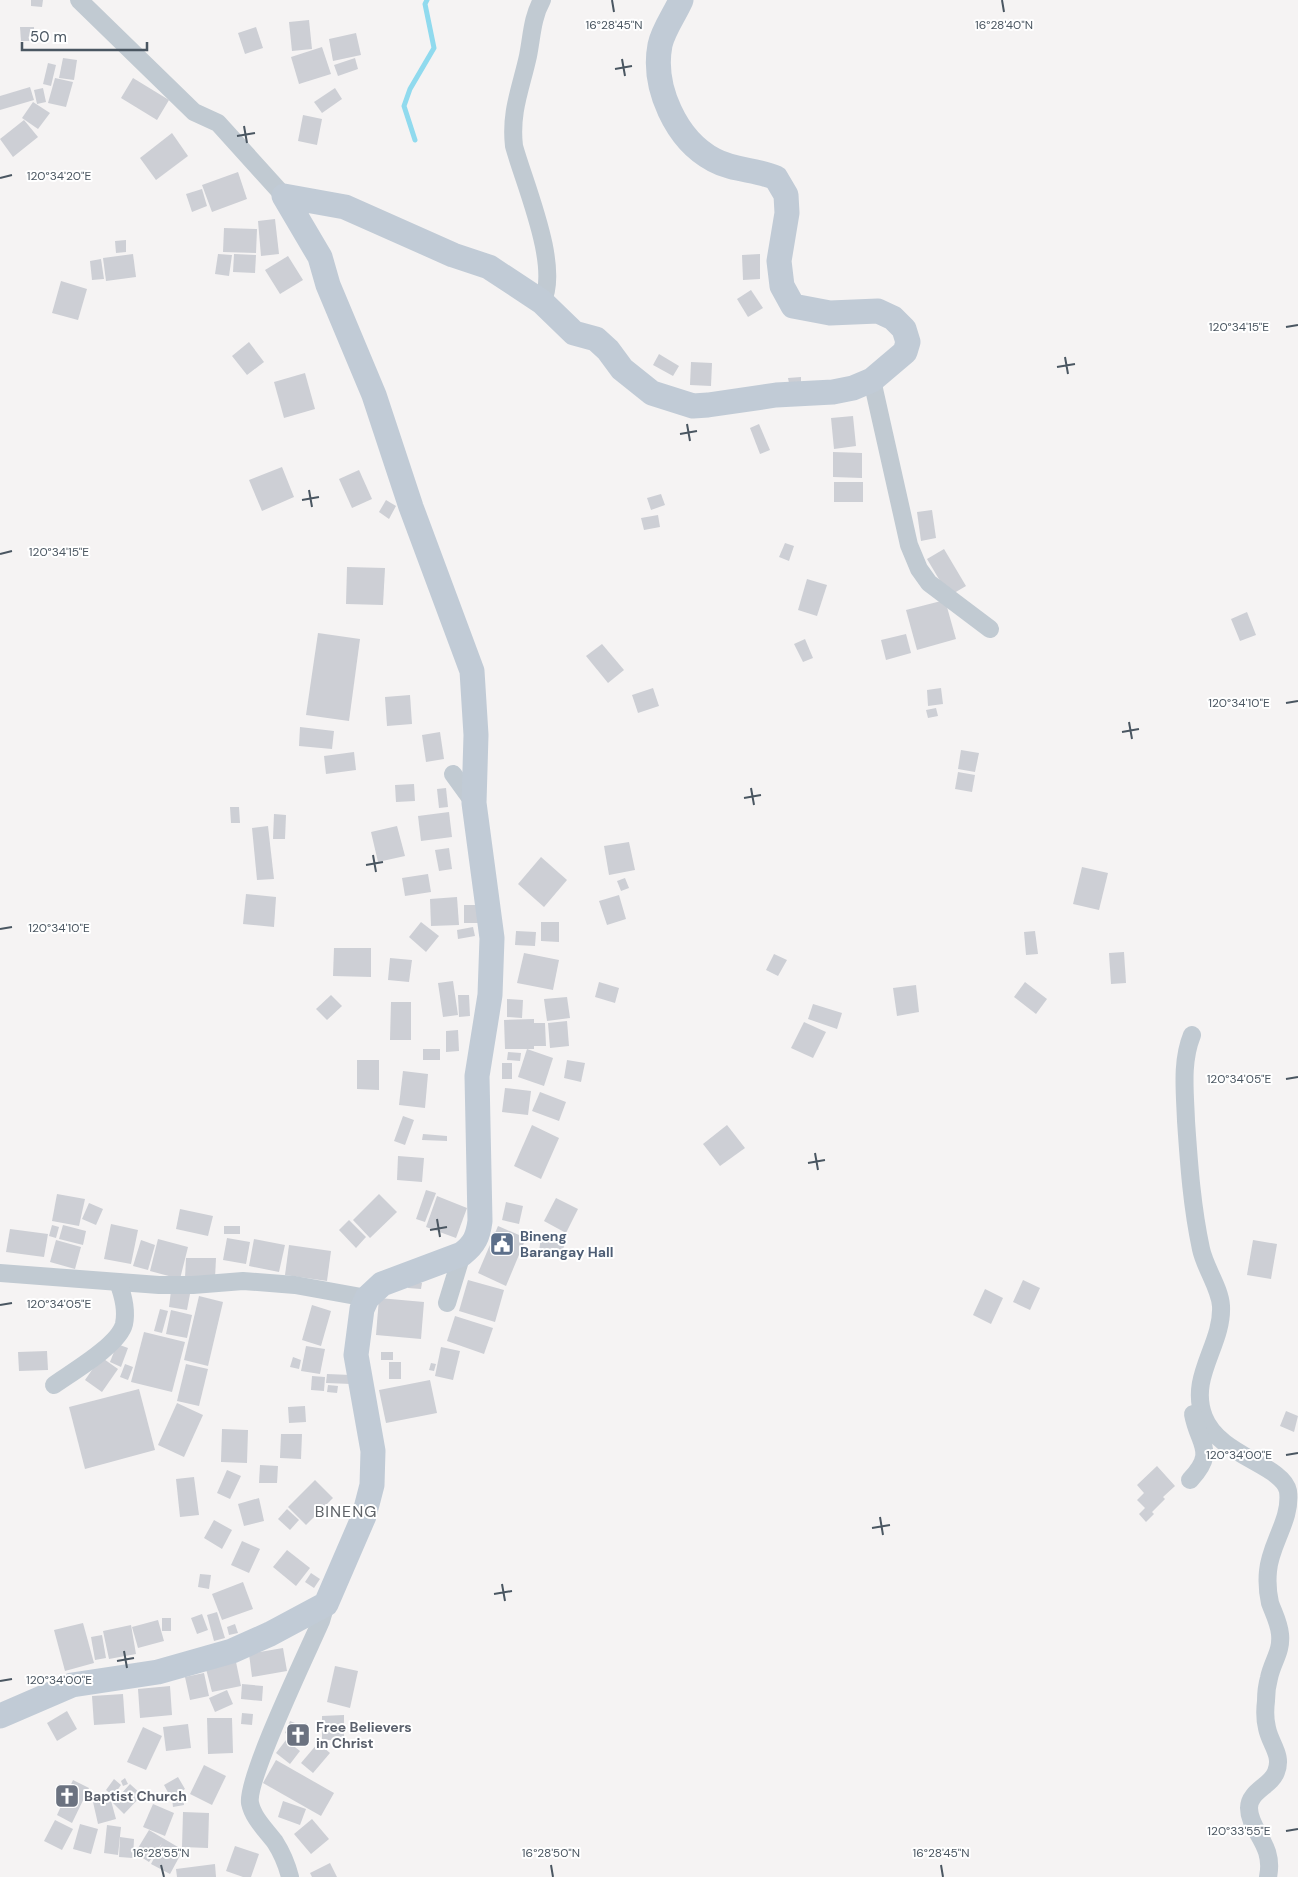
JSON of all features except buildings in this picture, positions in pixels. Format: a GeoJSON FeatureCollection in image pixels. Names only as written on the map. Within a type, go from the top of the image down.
{"type":"FeatureCollection","features":[{"type":"Feature","properties":{"kind":"street"},"geometry":{"type":"LineString","coordinates":[[79,0],[194,112],[218,123],[284,196],[320,257],[328,285],[374,394],[411,507],[467,655],[475,690],[474,803],[490,919],[491,970],[490,995],[477,1076],[480,1221],[478,1236],[472,1246],[462,1254],[444,1263],[413,1271],[382,1284],[367,1298],[359,1325],[356,1355],[373,1451],[372,1485],[364,1516],[326,1604],[322,1621],[265,1749],[249,1794],[251,1805],[286,1863],[290,1877]]}},
{"type":"Feature","properties":{"kind":"street"},"geometry":{"type":"LineString","coordinates":[[542,0],[532,26],[528,55],[515,100],[512,133],[514,146],[545,248],[548,274],[542,302]]}},
{"type":"Feature","properties":{"kind":"street"},"geometry":{"type":"LineString","coordinates":[[284,196],[345,207],[454,256],[489,267],[542,302],[574,333],[596,339],[637,382],[652,392],[693,406],[776,395],[833,392],[853,388],[872,380],[905,352],[908,342],[904,329],[893,318],[878,311],[830,313],[793,306],[782,286],[779,261],[787,212],[786,195],[776,178],[735,169],[712,160],[686,136],[666,103],[660,81],[658,63],[660,43],[681,0]]}},
{"type":"Feature","properties":{"kind":"street"},"geometry":{"type":"LineString","coordinates":[[872,380],[909,545],[919,569],[943,595],[990,629]]}},
{"type":"Feature","properties":{"kind":"street"},"geometry":{"type":"LineString","coordinates":[[453,774],[474,803]]}},
{"type":"Feature","properties":{"kind":"street"},"geometry":{"type":"LineString","coordinates":[[1192,1034],[1186,1049],[1185,1063],[1190,1184],[1201,1250],[1221,1303],[1218,1332],[1200,1381],[1200,1400],[1203,1415],[1212,1433],[1229,1448],[1277,1474],[1285,1482],[1288,1492],[1287,1508],[1268,1569],[1270,1602],[1280,1635],[1279,1655],[1269,1676],[1265,1704],[1267,1728],[1276,1750],[1278,1762],[1276,1774],[1250,1800],[1248,1809],[1264,1843],[1270,1866],[1268,1877]]}},
{"type":"Feature","properties":{"kind":"street"},"geometry":{"type":"LineString","coordinates":[[447,1303],[462,1254]]}},
{"type":"Feature","properties":{"kind":"street"},"geometry":{"type":"LineString","coordinates":[[0,1273],[178,1286],[243,1281],[295,1286],[367,1298]]}},
{"type":"Feature","properties":{"kind":"street"},"geometry":{"type":"LineString","coordinates":[[54,1385],[111,1343],[120,1332],[124,1324],[125,1313],[124,1298],[118,1282]]}},
{"type":"Feature","properties":{"kind":"street"},"geometry":{"type":"LineString","coordinates":[[1190,1480],[1203,1467],[1206,1455],[1195,1425],[1193,1412],[1200,1400]]}},
{"type":"Feature","properties":{"kind":"street"},"geometry":{"type":"LineString","coordinates":[[0,1716],[72,1685],[158,1672],[232,1651],[270,1634],[326,1604]]}},
{"type":"Feature","properties":{"kind":"waterway"},"geometry":{"type":"LineString","coordinates":[[415,140],[404,106],[410,89],[434,48],[425,4],[427,0]]}},
{"type":"Feature","properties":{"kind":"place","name":"Bineng Barangay Hall"},"geometry":{"type":"Point","coordinates":[502,1244]}},
{"type":"Feature","properties":{"kind":"place","name":"Free Believers in Christ"},"geometry":{"type":"Point","coordinates":[298,1735]}},
{"type":"Feature","properties":{"kind":"place","name":"Baptist Church"},"geometry":{"type":"Point","coordinates":[67,1796]}},
{"type":"Feature","properties":{"kind":"district","name":"BINENG"},"geometry":{"type":"Point","coordinates":[346,1511]}}]}
